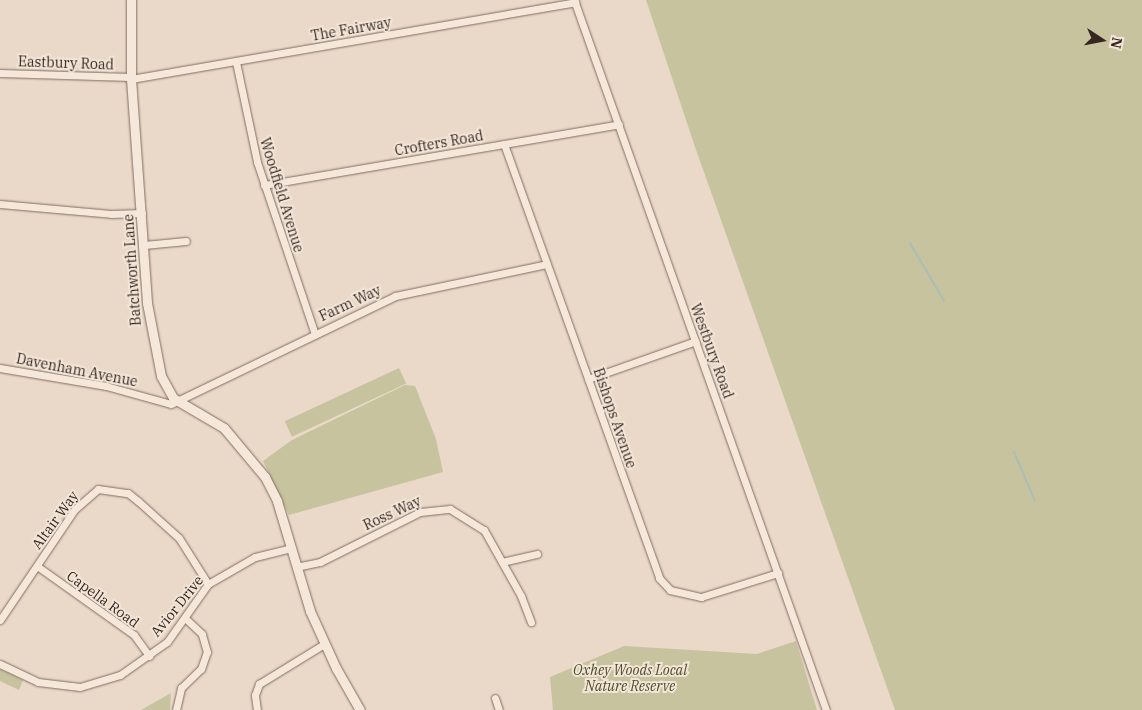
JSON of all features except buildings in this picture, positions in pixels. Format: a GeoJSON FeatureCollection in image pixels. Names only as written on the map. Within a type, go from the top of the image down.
{"type":"FeatureCollection","features":[{"type":"Feature","properties":{"kind":"street","name":"Batchworth Lane"},"geometry":{"type":"LineString","coordinates":[[131,0],[130,78],[142,213],[147,303],[156,356],[165,385],[178,402],[217,422],[254,460],[277,501],[296,567],[324,644],[360,710]]}},
{"type":"Feature","properties":{"kind":"street","name":"The Fairway"},"geometry":{"type":"LineString","coordinates":[[130,78],[236,62],[574,1]]}},
{"type":"Feature","properties":{"kind":"street","name":"Westbury Road"},"geometry":{"type":"LineString","coordinates":[[574,1],[826,710]]}},
{"type":"Feature","properties":{"kind":"street","name":"Woodfield Avenue"},"geometry":{"type":"LineString","coordinates":[[236,62],[264,186],[314,334]]}},
{"type":"Feature","properties":{"kind":"street","name":"Eastbury Road"},"geometry":{"type":"LineString","coordinates":[[0,74],[130,78]]}},
{"type":"Feature","properties":{"kind":"street","name":"Crofters Road"},"geometry":{"type":"LineString","coordinates":[[264,186],[619,124]]}},
{"type":"Feature","properties":{"kind":"street","name":"Bishops Avenue"},"geometry":{"type":"LineString","coordinates":[[504,144],[656,572],[666,587],[687,595],[710,596],[778,573]]}},
{"type":"Feature","properties":{"kind":"street"},"geometry":{"type":"LineString","coordinates":[[0,204],[111,214],[142,213]]}},
{"type":"Feature","properties":{"kind":"street"},"geometry":{"type":"LineString","coordinates":[[144,245],[186,241]]}},
{"type":"Feature","properties":{"kind":"street","name":"Farm Way"},"geometry":{"type":"LineString","coordinates":[[178,402],[188,394],[395,296],[547,264]]}},
{"type":"Feature","properties":{"kind":"street"},"geometry":{"type":"LineString","coordinates":[[588,379],[696,341]]}},
{"type":"Feature","properties":{"kind":"street","name":"Davenham Avenue"},"geometry":{"type":"LineString","coordinates":[[0,370],[106,386],[169,404],[178,402]]}},
{"type":"Feature","properties":{"kind":"street","name":"Altair Way"},"geometry":{"type":"LineString","coordinates":[[0,620],[80,503],[94,491],[109,490],[132,496],[174,533],[208,584]]}},
{"type":"Feature","properties":{"kind":"street","name":"Ross Way"},"geometry":{"type":"LineString","coordinates":[[296,567],[320,562],[412,516],[440,508],[456,511],[480,526],[502,562],[531,622]]}},
{"type":"Feature","properties":{"kind":"street","name":"Avior Drive"},"geometry":{"type":"LineString","coordinates":[[0,664],[38,682],[80,687],[120,675],[167,642],[186,618],[208,584],[249,559],[290,548]]}},
{"type":"Feature","properties":{"kind":"street"},"geometry":{"type":"LineString","coordinates":[[502,562],[537,554]]}},
{"type":"Feature","properties":{"kind":"street","name":"Capella Road"},"geometry":{"type":"LineString","coordinates":[[37,566],[134,635],[149,656]]}},
{"type":"Feature","properties":{"kind":"street"},"geometry":{"type":"LineString","coordinates":[[176,710],[182,688],[201,669],[207,652],[202,634],[186,618]]}},
{"type":"Feature","properties":{"kind":"street"},"geometry":{"type":"LineString","coordinates":[[257,710],[255,695],[259,684],[324,644]]}},
{"type":"Feature","properties":{"kind":"street"},"geometry":{"type":"LineString","coordinates":[[495,698],[499,710]]}},
{"type":"Feature","properties":{"kind":"green space"},"geometry":{"type":"Polygon","coordinates":[[[646,0],[1142,0],[1142,710],[895,710],[694,144],[646,0]]]}},
{"type":"Feature","properties":{"kind":"green space"},"geometry":{"type":"Polygon","coordinates":[[[399,368],[406,383],[292,437],[285,421],[399,368]]]}},
{"type":"Feature","properties":{"kind":"green space"},"geometry":{"type":"Polygon","coordinates":[[[405,385],[415,386],[436,439],[443,472],[289,515],[263,461],[292,440],[405,385]]]}},
{"type":"Feature","properties":{"kind":"green space","name":"Oxhey Woods Local Nature Reserve"},"geometry":{"type":"Polygon","coordinates":[[[796,641],[817,710],[553,710],[550,677],[624,646],[757,654],[796,641]]]}},
{"type":"Feature","properties":{"kind":"green space"},"geometry":{"type":"Polygon","coordinates":[[[0,669],[23,680],[19,690],[0,681],[0,669]]]}},
{"type":"Feature","properties":{"kind":"green space"},"geometry":{"type":"Polygon","coordinates":[[[171,693],[170,710],[141,710],[171,693]]]}},
{"type":"Feature","properties":{"kind":"waterway"},"geometry":{"type":"LineString","coordinates":[[910,243],[944,301]]}},
{"type":"Feature","properties":{"kind":"waterway"},"geometry":{"type":"LineString","coordinates":[[1014,452],[1035,501]]}}]}
